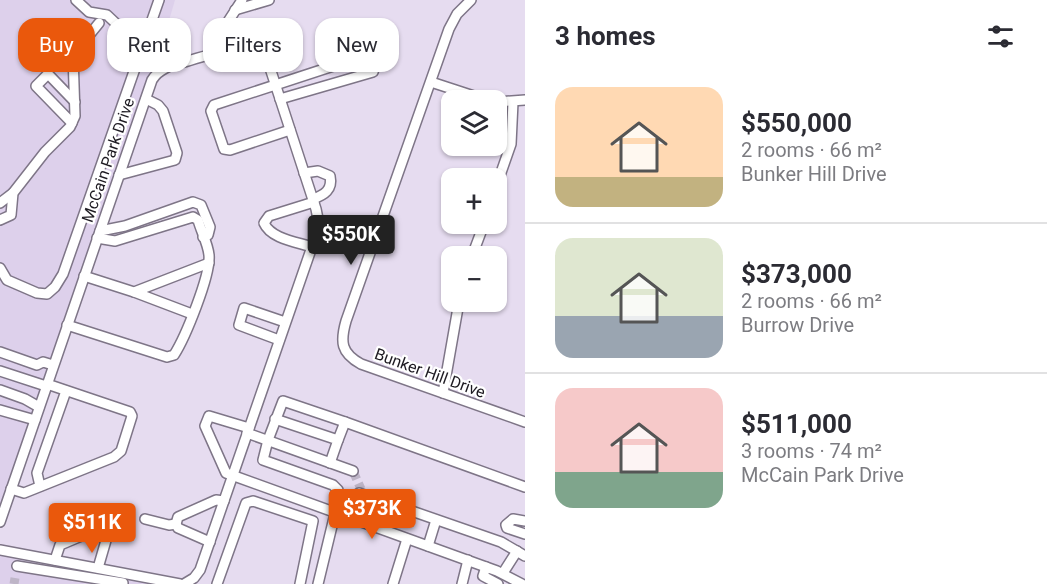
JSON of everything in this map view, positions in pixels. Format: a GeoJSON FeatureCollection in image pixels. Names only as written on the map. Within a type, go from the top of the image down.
{"type":"FeatureCollection","features":[{"type":"Feature","properties":{"kind":"street"},"geometry":{"type":"LineString","coordinates":[[76,0],[89,12],[107,15],[110,18]]}},
{"type":"Feature","properties":{"kind":"street"},"geometry":{"type":"LineString","coordinates":[[153,18],[159,0]]}},
{"type":"Feature","properties":{"kind":"street"},"geometry":{"type":"LineString","coordinates":[[230,18],[242,0]]}},
{"type":"Feature","properties":{"kind":"street"},"geometry":{"type":"LineString","coordinates":[[235,10],[269,0]]}},
{"type":"Feature","properties":{"kind":"street","name":"Bunker Hill Drive"},"geometry":{"type":"LineString","coordinates":[[471,0],[454,19],[346,321],[342,340],[347,354],[361,364],[525,423]]}},
{"type":"Feature","properties":{"kind":"street"},"geometry":{"type":"LineString","coordinates":[[0,203],[14,193],[45,152],[72,123],[75,116],[74,55],[99,23]]}},
{"type":"Feature","properties":{"kind":"street"},"geometry":{"type":"LineString","coordinates":[[280,99],[373,72],[375,66],[372,58],[367,55],[214,105],[211,111],[224,149],[230,150],[290,130]]}},
{"type":"Feature","properties":{"kind":"street","name":"McCain Park Drive"},"geometry":{"type":"LineString","coordinates":[[0,522],[152,80],[160,70],[203,57]]}},
{"type":"Feature","properties":{"kind":"street"},"geometry":{"type":"LineString","coordinates":[[0,269],[7,280],[37,293],[47,294],[55,287],[63,274],[134,72]]}},
{"type":"Feature","properties":{"kind":"street","name":"McCain Park Drive"},"geometry":{"type":"LineString","coordinates":[[0,550],[98,568],[123,580],[186,583],[200,570],[312,247],[318,219],[271,72]]}},
{"type":"Feature","properties":{"kind":"street"},"geometry":{"type":"LineString","coordinates":[[72,123],[36,86],[48,74],[75,102]]}},
{"type":"Feature","properties":{"kind":"street"},"geometry":{"type":"LineString","coordinates":[[431,82],[455,90]]}},
{"type":"Feature","properties":{"kind":"street"},"geometry":{"type":"LineString","coordinates":[[119,175],[175,160],[177,153],[163,111],[158,105],[146,99]]}},
{"type":"Feature","properties":{"kind":"street"},"geometry":{"type":"LineString","coordinates":[[507,102],[525,100]]}},
{"type":"Feature","properties":{"kind":"street"},"geometry":{"type":"LineString","coordinates":[[503,168],[511,144],[513,102]]}},
{"type":"Feature","properties":{"kind":"street"},"geometry":{"type":"LineString","coordinates":[[110,139],[130,146]]}},
{"type":"Feature","properties":{"kind":"street"},"geometry":{"type":"LineString","coordinates":[[304,173],[318,171],[330,176],[328,191],[313,200],[269,216],[264,223],[267,230],[277,236],[312,247]]}},
{"type":"Feature","properties":{"kind":"street"},"geometry":{"type":"LineString","coordinates":[[0,220],[10,215],[14,193]]}},
{"type":"Feature","properties":{"kind":"street"},"geometry":{"type":"LineString","coordinates":[[99,235],[193,202],[201,205],[210,227],[208,235],[203,237]]}},
{"type":"Feature","properties":{"kind":"street"},"geometry":{"type":"LineString","coordinates":[[67,325],[167,357],[174,355],[180,346],[192,314],[209,263],[209,254],[198,220],[193,217],[115,241],[99,235]]}},
{"type":"Feature","properties":{"kind":"street"},"geometry":{"type":"LineString","coordinates":[[134,292],[209,263]]}},
{"type":"Feature","properties":{"kind":"street"},"geometry":{"type":"LineString","coordinates":[[84,276],[192,314]]}},
{"type":"Feature","properties":{"kind":"street"},"geometry":{"type":"LineString","coordinates":[[279,339],[239,325],[244,308],[285,322]]}},
{"type":"Feature","properties":{"kind":"street"},"geometry":{"type":"LineString","coordinates":[[443,393],[457,312]]}},
{"type":"Feature","properties":{"kind":"street"},"geometry":{"type":"LineString","coordinates":[[0,352],[37,365],[43,362],[53,365]]}},
{"type":"Feature","properties":{"kind":"street"},"geometry":{"type":"LineString","coordinates":[[0,371],[130,412],[132,416],[121,450],[114,457],[24,493],[11,489]]}},
{"type":"Feature","properties":{"kind":"street"},"geometry":{"type":"LineString","coordinates":[[0,390],[39,407]]}},
{"type":"Feature","properties":{"kind":"street"},"geometry":{"type":"LineString","coordinates":[[40,486],[37,473],[66,391]]}},
{"type":"Feature","properties":{"kind":"street"},"geometry":{"type":"LineString","coordinates":[[386,503],[352,495],[338,490],[333,485],[263,460],[283,401],[525,487]]}},
{"type":"Feature","properties":{"kind":"street"},"geometry":{"type":"LineString","coordinates":[[0,410],[35,420]]}},
{"type":"Feature","properties":{"kind":"street"},"geometry":{"type":"LineString","coordinates":[[353,471],[209,416],[205,426],[226,473],[232,476],[503,573],[522,584]]}},
{"type":"Feature","properties":{"kind":"street"},"geometry":{"type":"LineString","coordinates":[[276,419],[338,440]]}},
{"type":"Feature","properties":{"kind":"street"},"geometry":{"type":"LineString","coordinates":[[333,485],[338,440],[345,422]]}},
{"type":"Feature","properties":{"kind":"street"},"geometry":{"type":"LineString","coordinates":[[318,584],[335,513],[352,495]]}},
{"type":"Feature","properties":{"kind":"street"},"geometry":{"type":"LineString","coordinates":[[176,524],[178,517],[216,500],[224,501]]}},
{"type":"Feature","properties":{"kind":"street"},"geometry":{"type":"LineString","coordinates":[[216,584],[246,503],[253,501],[313,521]]}},
{"type":"Feature","properties":{"kind":"street"},"geometry":{"type":"LineString","coordinates":[[300,584],[318,506]]}},
{"type":"Feature","properties":{"kind":"street"},"geometry":{"type":"LineString","coordinates":[[405,510],[501,542],[522,553],[503,573]]}},
{"type":"Feature","properties":{"kind":"street"},"geometry":{"type":"LineString","coordinates":[[145,519],[168,525],[176,524]]}},
{"type":"Feature","properties":{"kind":"street"},"geometry":{"type":"LineString","coordinates":[[525,522],[513,519],[506,525],[507,528],[525,534]]}},
{"type":"Feature","properties":{"kind":"street"},"geometry":{"type":"LineString","coordinates":[[428,546],[436,520]]}},
{"type":"Feature","properties":{"kind":"street"},"geometry":{"type":"LineString","coordinates":[[176,524],[178,528],[210,542]]}},
{"type":"Feature","properties":{"kind":"street"},"geometry":{"type":"LineString","coordinates":[[55,560],[60,545],[105,526],[109,530],[108,537],[98,568]]}},
{"type":"Feature","properties":{"kind":"street"},"geometry":{"type":"LineString","coordinates":[[393,584],[407,538]]}},
{"type":"Feature","properties":{"kind":"street"},"geometry":{"type":"LineString","coordinates":[[15,578],[20,554]]}},
{"type":"Feature","properties":{"kind":"street"},"geometry":{"type":"LineString","coordinates":[[462,584],[468,560]]}},
{"type":"Feature","properties":{"kind":"street"},"geometry":{"type":"LineString","coordinates":[[17,566],[123,580]]}},
{"type":"Feature","properties":{"kind":"street"},"geometry":{"type":"LineString","coordinates":[[486,567],[483,576],[498,584]]}},
{"type":"Feature","properties":{"kind":"shaded area"},"geometry":{"type":"Polygon","coordinates":[[[0,0],[175,0],[170,18],[107,18],[107,72],[154,72],[0,524],[0,0]]]}},
{"type":"Feature","properties":{"kind":"shaded area"},"geometry":{"type":"Polygon","coordinates":[[[0,550],[182,584],[0,584],[0,550]]]}},
{"type":"Feature","properties":{"kind":"tunnel"},"geometry":{"type":"LineString","coordinates":[[353,471],[361,489]]}},
{"type":"Feature","properties":{"kind":"tunnel"},"geometry":{"type":"LineString","coordinates":[[386,503],[406,509]]}},
{"type":"Feature","properties":{"kind":"tunnel"},"geometry":{"type":"LineString","coordinates":[[14,584],[15,578]]}}]}
